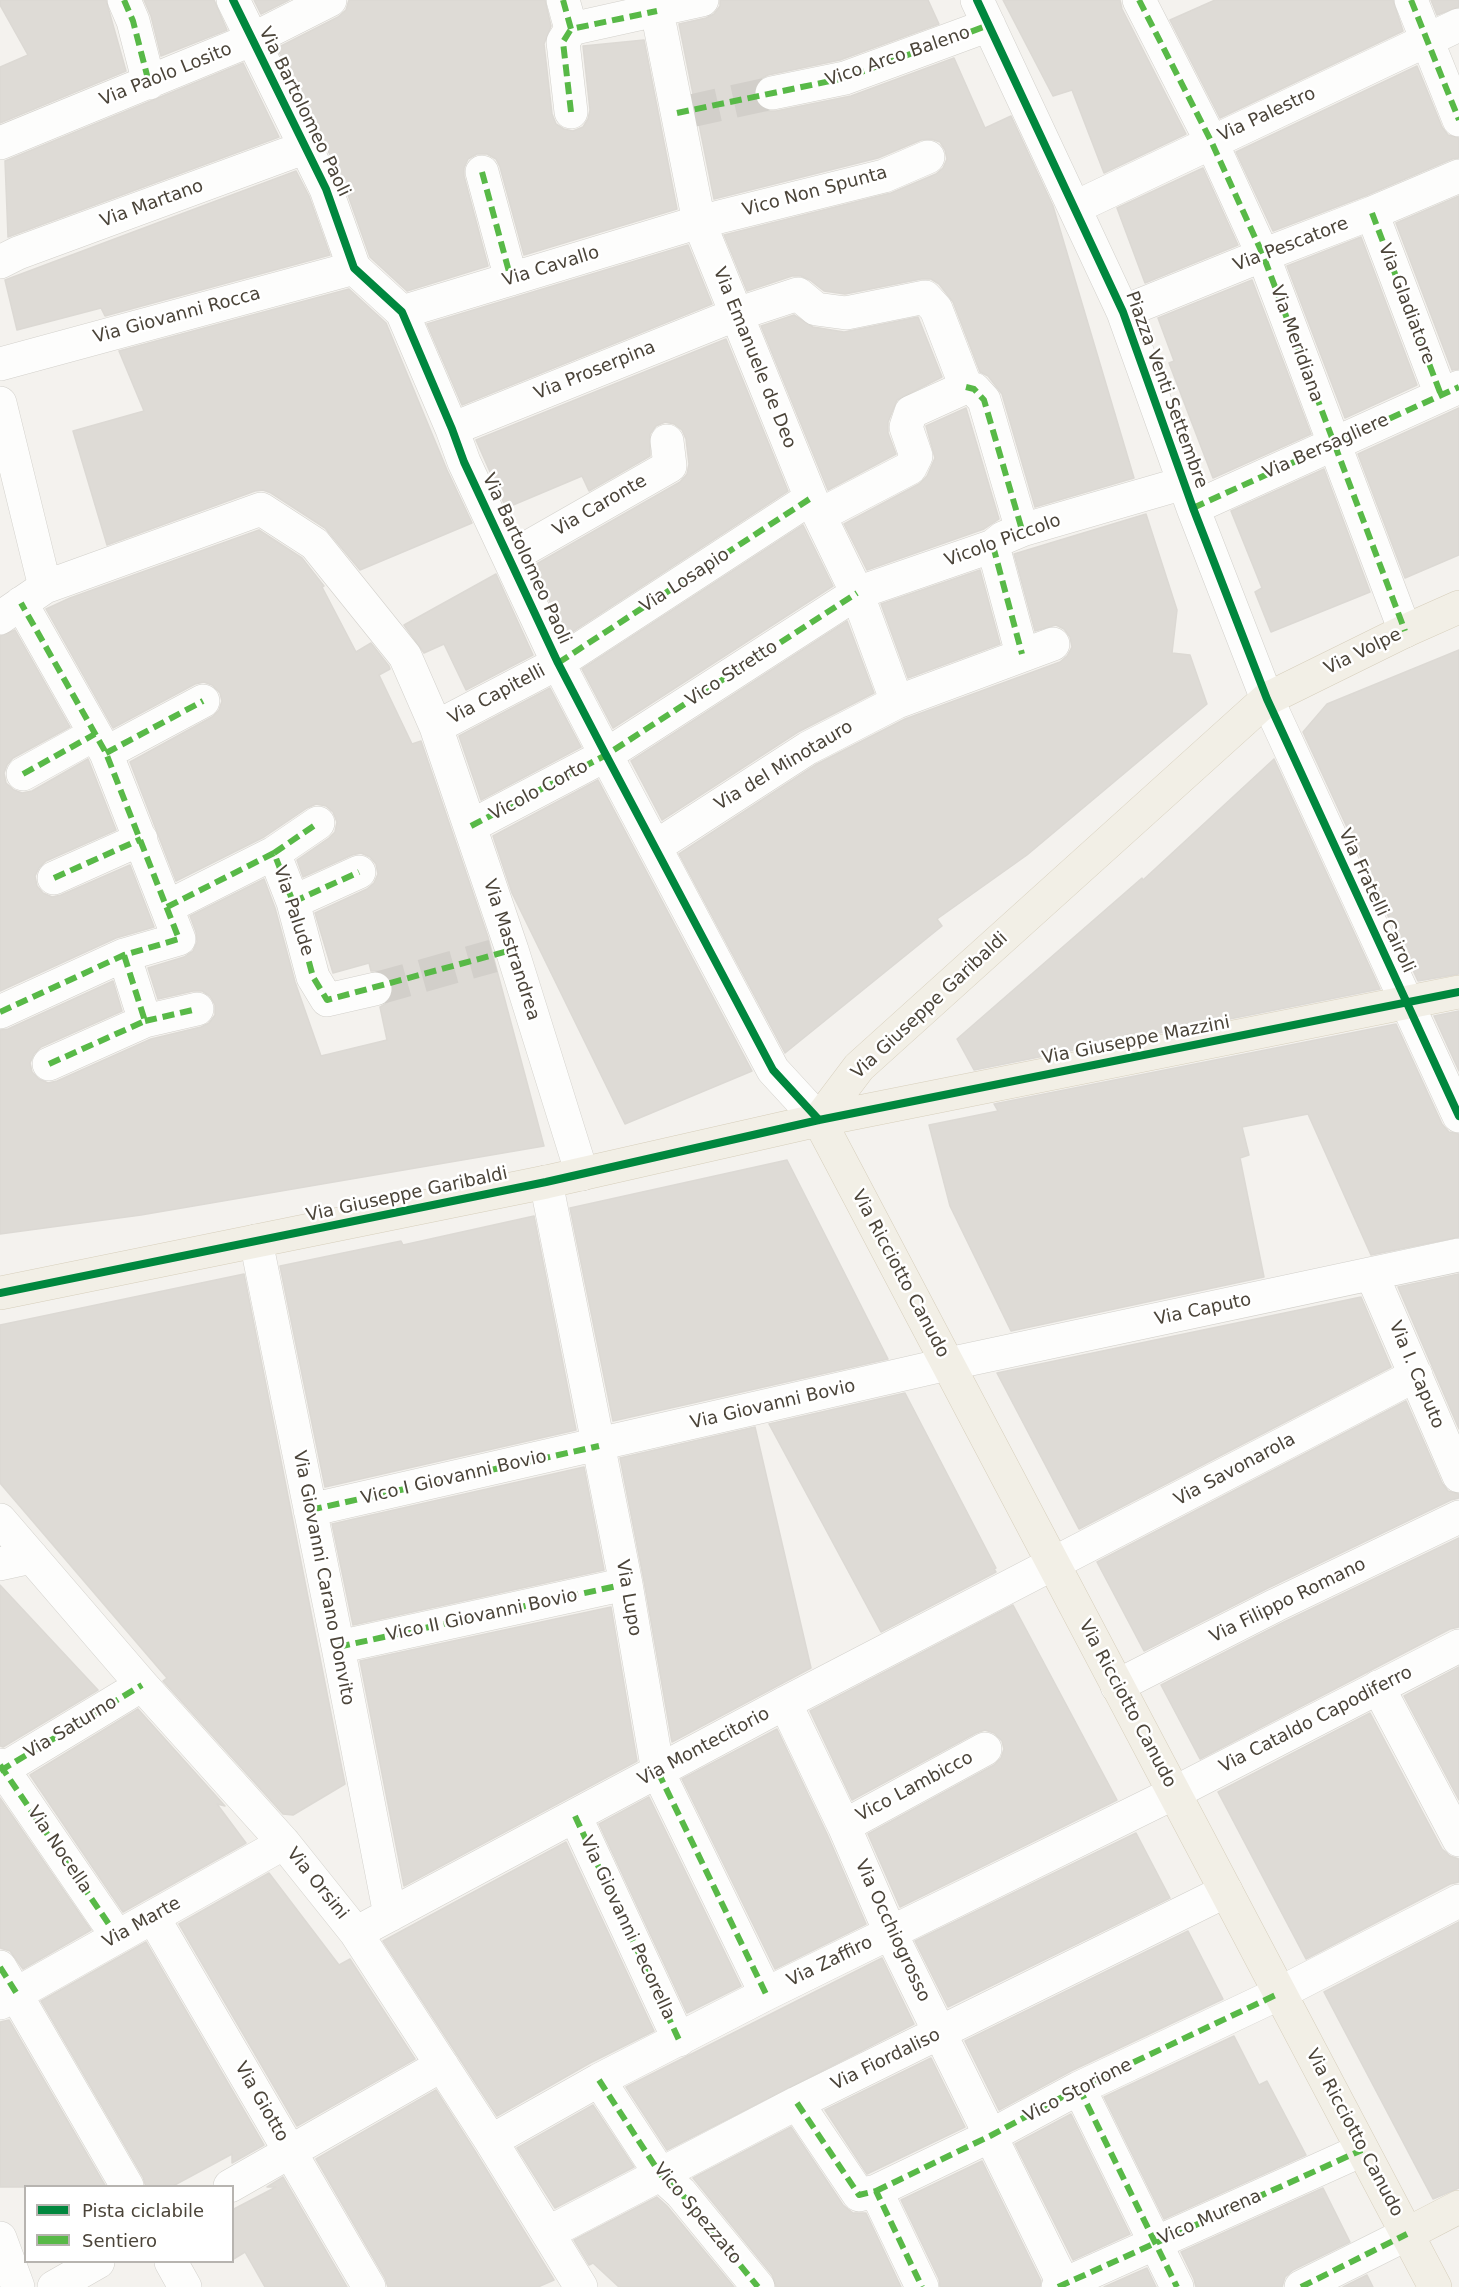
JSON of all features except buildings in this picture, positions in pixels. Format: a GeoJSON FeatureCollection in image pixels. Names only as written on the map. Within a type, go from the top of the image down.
{"type":"FeatureCollection","features":[{"type":"Feature","properties":{"kind":"main road","name":"Via Volpe"},"geometry":{"type":"LineString","coordinates":[[1267,699],[1459,607]]}},
{"type":"Feature","properties":{"kind":"main road","name":"Via Giuseppe Garibaldi"},"geometry":{"type":"LineString","coordinates":[[0,1293],[546,1182],[819,1120],[860,1067],[1267,699]]}},
{"type":"Feature","properties":{"kind":"main road","name":"Via Giuseppe Mazzini"},"geometry":{"type":"LineString","coordinates":[[819,1120],[1459,992]]}},
{"type":"Feature","properties":{"kind":"main road","name":"Via Ricciotto Canudo"},"geometry":{"type":"LineString","coordinates":[[819,1120],[1435,2287]]}},
{"type":"Feature","properties":{"kind":"main road"},"geometry":{"type":"LineString","coordinates":[[1407,2234],[1459,2207]]}},
{"type":"Feature","properties":{"kind":"street"},"geometry":{"type":"LineString","coordinates":[[124,0],[133,21],[149,83]]}},
{"type":"Feature","properties":{"kind":"street","name":"Via Bartolomeo Paoli"},"geometry":{"type":"LineString","coordinates":[[233,0],[326,189],[354,268],[402,312],[464,462],[558,663],[606,755],[773,1070],[819,1120]]}},
{"type":"Feature","properties":{"kind":"street","name":"Via Paolo Losito"},"geometry":{"type":"LineString","coordinates":[[0,143],[252,39],[330,0]]}},
{"type":"Feature","properties":{"kind":"street"},"geometry":{"type":"LineString","coordinates":[[571,112],[563,42],[567,15],[702,0]]}},
{"type":"Feature","properties":{"kind":"street"},"geometry":{"type":"LineString","coordinates":[[1411,0],[1459,120]]}},
{"type":"Feature","properties":{"kind":"street","name":"Via Meridiana"},"geometry":{"type":"LineString","coordinates":[[1150,4],[1263,255],[1405,631]]}},
{"type":"Feature","properties":{"kind":"street","name":"Via Emanuele de Deo"},"geometry":{"type":"LineString","coordinates":[[655,6],[682,113],[699,222],[815,507],[857,593],[897,702]]}},
{"type":"Feature","properties":{"kind":"street","name":"Vico Arco Baleno"},"geometry":{"type":"LineString","coordinates":[[772,93],[845,78],[983,13]]}},
{"type":"Feature","properties":{"kind":"street","name":"Piazza Venti Settembre"},"geometry":{"type":"LineString","coordinates":[[983,13],[1076,207],[1123,312],[1189,496],[1267,699]]}},
{"type":"Feature","properties":{"kind":"street","name":"Via Palestro"},"geometry":{"type":"LineString","coordinates":[[1076,207],[1211,141],[1459,26]]}},
{"type":"Feature","properties":{"kind":"street","name":"Via Martano"},"geometry":{"type":"LineString","coordinates":[[0,262],[18,253],[306,147]]}},
{"type":"Feature","properties":{"kind":"street","name":"Vico Non Spunta"},"geometry":{"type":"LineString","coordinates":[[699,222],[884,176],[928,157]]}},
{"type":"Feature","properties":{"kind":"street"},"geometry":{"type":"LineString","coordinates":[[482,172],[511,279]]}},
{"type":"Feature","properties":{"kind":"street","name":"Via Pescatore"},"geometry":{"type":"LineString","coordinates":[[1123,312],[1459,176]]}},
{"type":"Feature","properties":{"kind":"street","name":"Via Gladiatore"},"geometry":{"type":"LineString","coordinates":[[1372,213],[1450,391]]}},
{"type":"Feature","properties":{"kind":"street","name":"Via Cavallo"},"geometry":{"type":"LineString","coordinates":[[402,312],[699,222]]}},
{"type":"Feature","properties":{"kind":"street","name":"Via Giovanni Rocca"},"geometry":{"type":"LineString","coordinates":[[0,364],[354,268]]}},
{"type":"Feature","properties":{"kind":"street","name":"Via Proserpina"},"geometry":{"type":"LineString","coordinates":[[452,429],[737,314],[798,294],[816,309],[846,313],[925,297],[936,309],[966,387]]}},
{"type":"Feature","properties":{"kind":"street"},"geometry":{"type":"LineString","coordinates":[[966,387],[974,389],[984,400],[1022,530]]}},
{"type":"Feature","properties":{"kind":"street","name":"Via Losapio"},"geometry":{"type":"LineString","coordinates":[[558,663],[815,507],[910,468],[916,456],[906,427],[911,412],[966,387]]}},
{"type":"Feature","properties":{"kind":"street","name":"Via Bersagliere"},"geometry":{"type":"LineString","coordinates":[[1189,496],[1333,444],[1450,391]]}},
{"type":"Feature","properties":{"kind":"street"},"geometry":{"type":"LineString","coordinates":[[0,403],[22,603],[101,743],[179,939],[124,955],[0,1012]]}},
{"type":"Feature","properties":{"kind":"street","name":"Via Caronte"},"geometry":{"type":"LineString","coordinates":[[509,558],[670,466],[667,441]]}},
{"type":"Feature","properties":{"kind":"street","name":"Vicolo Piccolo"},"geometry":{"type":"LineString","coordinates":[[857,593],[993,546],[1003,538],[1022,530],[1189,496]]}},
{"type":"Feature","properties":{"kind":"street","name":"Via Mastrandrea"},"geometry":{"type":"LineString","coordinates":[[22,603],[261,509],[315,544],[405,656],[436,727],[471,826],[503,953],[582,1174]]}},
{"type":"Feature","properties":{"kind":"street"},"geometry":{"type":"LineString","coordinates":[[993,546],[1022,654]]}},
{"type":"Feature","properties":{"kind":"street","name":"Vico Stretto"},"geometry":{"type":"LineString","coordinates":[[606,755],[857,593]]}},
{"type":"Feature","properties":{"kind":"street","name":"Via del Minotauro"},"geometry":{"type":"LineString","coordinates":[[655,847],[808,748],[897,702],[1053,644]]}},
{"type":"Feature","properties":{"kind":"street","name":"Via Capitelli"},"geometry":{"type":"LineString","coordinates":[[436,727],[558,663]]}},
{"type":"Feature","properties":{"kind":"street","name":"Via Fratelli Cairoli"},"geometry":{"type":"LineString","coordinates":[[1267,699],[1459,1116]]}},
{"type":"Feature","properties":{"kind":"street"},"geometry":{"type":"LineString","coordinates":[[23,774],[203,701]]}},
{"type":"Feature","properties":{"kind":"street","name":"Vicolo Corto"},"geometry":{"type":"LineString","coordinates":[[471,826],[606,755]]}},
{"type":"Feature","properties":{"kind":"street"},"geometry":{"type":"LineString","coordinates":[[274,853],[318,823]]}},
{"type":"Feature","properties":{"kind":"street"},"geometry":{"type":"LineString","coordinates":[[54,878],[141,839]]}},
{"type":"Feature","properties":{"kind":"street","name":"Via Palude"},"geometry":{"type":"LineString","coordinates":[[167,907],[274,853],[294,902],[313,977],[327,1000],[375,988]]}},
{"type":"Feature","properties":{"kind":"street"},"geometry":{"type":"LineString","coordinates":[[294,902],[359,872]]}},
{"type":"Feature","properties":{"kind":"street"},"geometry":{"type":"LineString","coordinates":[[124,955],[145,1021]]}},
{"type":"Feature","properties":{"kind":"street"},"geometry":{"type":"LineString","coordinates":[[49,1064],[145,1021],[198,1009]]}},
{"type":"Feature","properties":{"kind":"street","name":"Via Lupo"},"geometry":{"type":"LineString","coordinates":[[546,1182],[626,1584],[658,1772],[766,1994]]}},
{"type":"Feature","properties":{"kind":"street","name":"Via Giovanni Carano Donvito"},"geometry":{"type":"LineString","coordinates":[[256,1241],[390,1915]]}},
{"type":"Feature","properties":{"kind":"street","name":"Via Caputo"},"geometry":{"type":"LineString","coordinates":[[948,1364],[1459,1255]]}},
{"type":"Feature","properties":{"kind":"street","name":"Via I. Caputo"},"geometry":{"type":"LineString","coordinates":[[1372,1275],[1459,1476]]}},
{"type":"Feature","properties":{"kind":"street","name":"Via Giovanni Bovio"},"geometry":{"type":"LineString","coordinates":[[598,1446],[948,1364]]}},
{"type":"Feature","properties":{"kind":"street","name":"Via Savonarola"},"geometry":{"type":"LineString","coordinates":[[1053,1565],[1416,1376]]}},
{"type":"Feature","properties":{"kind":"street","name":"Vico I Giovanni Bovio"},"geometry":{"type":"LineString","coordinates":[[310,1510],[598,1446]]}},
{"type":"Feature","properties":{"kind":"street","name":"Via Filippo Romano"},"geometry":{"type":"LineString","coordinates":[[1117,1686],[1459,1517]]}},
{"type":"Feature","properties":{"kind":"street","name":"Via Orsini"},"geometry":{"type":"LineString","coordinates":[[0,1520],[142,1685],[284,1843],[356,1933],[491,2141],[581,2287]]}},
{"type":"Feature","properties":{"kind":"street"},"geometry":{"type":"LineString","coordinates":[[0,1564],[32,1557]]}},
{"type":"Feature","properties":{"kind":"street","name":"Via Montecitorio"},"geometry":{"type":"LineString","coordinates":[[356,1933],[785,1703],[1053,1565]]}},
{"type":"Feature","properties":{"kind":"street","name":"Vico II Giovanni Bovio"},"geometry":{"type":"LineString","coordinates":[[338,1647],[626,1584]]}},
{"type":"Feature","properties":{"kind":"street","name":"Via Cataldo Capodiferro"},"geometry":{"type":"LineString","coordinates":[[1174,1793],[1459,1646]]}},
{"type":"Feature","properties":{"kind":"street","name":"Via Saturno"},"geometry":{"type":"LineString","coordinates":[[1,1768],[142,1685]]}},
{"type":"Feature","properties":{"kind":"street"},"geometry":{"type":"LineString","coordinates":[[1378,1687],[1459,1840]]}},
{"type":"Feature","properties":{"kind":"street","name":"Via Occhiogrosso"},"geometry":{"type":"LineString","coordinates":[[785,1703],[844,1826],[890,1932],[1062,2286]]}},
{"type":"Feature","properties":{"kind":"street","name":"Vico Lambicco"},"geometry":{"type":"LineString","coordinates":[[844,1826],[985,1749]]}},
{"type":"Feature","properties":{"kind":"street","name":"Via Nocella"},"geometry":{"type":"LineString","coordinates":[[1,1768],[117,1936]]}},
{"type":"Feature","properties":{"kind":"street","name":"Via Zaffiro"},"geometry":{"type":"LineString","coordinates":[[491,2141],[599,2080],[766,1994],[1174,1793]]}},
{"type":"Feature","properties":{"kind":"street","name":"Via Giovanni Pecorella"},"geometry":{"type":"LineString","coordinates":[[575,1816],[679,2040]]}},
{"type":"Feature","properties":{"kind":"street","name":"Via Marte"},"geometry":{"type":"LineString","coordinates":[[6,1988],[117,1936],[284,1843]]}},
{"type":"Feature","properties":{"kind":"street","name":"Via Fiordaliso"},"geometry":{"type":"LineString","coordinates":[[548,2233],[797,2103],[1226,1891]]}},
{"type":"Feature","properties":{"kind":"street","name":"Vico Storione"},"geometry":{"type":"LineString","coordinates":[[876,2190],[990,2136],[1079,2088],[1280,1993],[1459,1902]]}},
{"type":"Feature","properties":{"kind":"street","name":"Via Giotto"},"geometry":{"type":"LineString","coordinates":[[153,1917],[369,2287]]}},
{"type":"Feature","properties":{"kind":"street"},"geometry":{"type":"LineString","coordinates":[[6,1988],[127,2185]]}},
{"type":"Feature","properties":{"kind":"street"},"geometry":{"type":"LineString","coordinates":[[233,2185],[442,2065]]}},
{"type":"Feature","properties":{"kind":"street","name":"Vico Spezzato"},"geometry":{"type":"LineString","coordinates":[[599,2080],[661,2175],[681,2193],[758,2287]]}},
{"type":"Feature","properties":{"kind":"street"},"geometry":{"type":"LineString","coordinates":[[1079,2088],[1177,2287]]}},
{"type":"Feature","properties":{"kind":"street"},"geometry":{"type":"LineString","coordinates":[[797,2103],[859,2195],[876,2190],[922,2287]]}},
{"type":"Feature","properties":{"kind":"street","name":"Vico Murena"},"geometry":{"type":"LineString","coordinates":[[1062,2286],[1362,2150]]}},
{"type":"Feature","properties":{"kind":"street"},"geometry":{"type":"LineString","coordinates":[[1301,2287],[1407,2234]]}},
{"type":"Feature","properties":{"kind":"street"},"geometry":{"type":"LineString","coordinates":[[0,2238],[18,2287]]}},
{"type":"Feature","properties":{"kind":"street"},"geometry":{"type":"LineString","coordinates":[[54,2287],[96,2263]]}},
{"type":"Feature","properties":{"kind":"street"},"geometry":{"type":"LineString","coordinates":[[172,2263],[185,2287]]}},
{"type":"Feature","properties":{"kind":"tunnel"},"geometry":{"type":"LineString","coordinates":[[686,112],[772,93]]}},
{"type":"Feature","properties":{"kind":"tunnel"},"geometry":{"type":"LineString","coordinates":[[375,989],[493,956]]}},
{"type":"Feature","properties":{"kind":"marked path"},"geometry":{"type":"LineString","coordinates":[[124,0],[133,21],[149,83]]}},
{"type":"Feature","properties":{"kind":"marked path"},"geometry":{"type":"LineString","coordinates":[[563,0],[571,29],[657,11]]}},
{"type":"Feature","properties":{"kind":"marked path"},"geometry":{"type":"LineString","coordinates":[[1139,0],[1211,141],[1263,255],[1405,631]]}},
{"type":"Feature","properties":{"kind":"marked path"},"geometry":{"type":"LineString","coordinates":[[1411,0],[1459,120]]}},
{"type":"Feature","properties":{"kind":"marked path"},"geometry":{"type":"LineString","coordinates":[[677,113],[845,78],[989,25]]}},
{"type":"Feature","properties":{"kind":"marked path"},"geometry":{"type":"LineString","coordinates":[[571,29],[563,42],[571,112]]}},
{"type":"Feature","properties":{"kind":"marked path"},"geometry":{"type":"LineString","coordinates":[[482,172],[511,279]]}},
{"type":"Feature","properties":{"kind":"marked path"},"geometry":{"type":"LineString","coordinates":[[1372,213],[1441,395]]}},
{"type":"Feature","properties":{"kind":"marked path"},"geometry":{"type":"LineString","coordinates":[[966,387],[974,389],[984,400],[1022,530]]}},
{"type":"Feature","properties":{"kind":"marked path"},"geometry":{"type":"LineString","coordinates":[[1193,508],[1459,387]]}},
{"type":"Feature","properties":{"kind":"marked path"},"geometry":{"type":"LineString","coordinates":[[558,663],[811,498]]}},
{"type":"Feature","properties":{"kind":"marked path"},"geometry":{"type":"LineString","coordinates":[[993,546],[1022,654]]}},
{"type":"Feature","properties":{"kind":"marked path"},"geometry":{"type":"LineString","coordinates":[[471,826],[606,755],[857,593]]}},
{"type":"Feature","properties":{"kind":"marked path"},"geometry":{"type":"LineString","coordinates":[[0,1012],[124,955],[179,939],[106,753],[21,603]]}},
{"type":"Feature","properties":{"kind":"marked path"},"geometry":{"type":"LineString","coordinates":[[106,753],[203,701]]}},
{"type":"Feature","properties":{"kind":"marked path"},"geometry":{"type":"LineString","coordinates":[[23,774],[95,734]]}},
{"type":"Feature","properties":{"kind":"marked path"},"geometry":{"type":"LineString","coordinates":[[274,853],[318,823]]}},
{"type":"Feature","properties":{"kind":"marked path"},"geometry":{"type":"LineString","coordinates":[[54,878],[141,839]]}},
{"type":"Feature","properties":{"kind":"marked path"},"geometry":{"type":"LineString","coordinates":[[167,907],[274,853],[293,902],[313,977],[327,1000],[512,950]]}},
{"type":"Feature","properties":{"kind":"marked path"},"geometry":{"type":"LineString","coordinates":[[293,902],[359,872]]}},
{"type":"Feature","properties":{"kind":"marked path"},"geometry":{"type":"LineString","coordinates":[[49,1064],[145,1021],[124,955]]}},
{"type":"Feature","properties":{"kind":"marked path"},"geometry":{"type":"LineString","coordinates":[[145,1021],[197,1009]]}},
{"type":"Feature","properties":{"kind":"marked path"},"geometry":{"type":"LineString","coordinates":[[310,1510],[599,1446]]}},
{"type":"Feature","properties":{"kind":"marked path"},"geometry":{"type":"LineString","coordinates":[[338,1647],[626,1584]]}},
{"type":"Feature","properties":{"kind":"marked path"},"geometry":{"type":"LineString","coordinates":[[0,1771],[142,1685]]}},
{"type":"Feature","properties":{"kind":"marked path"},"geometry":{"type":"LineString","coordinates":[[0,1765],[117,1936]]}},
{"type":"Feature","properties":{"kind":"marked path"},"geometry":{"type":"LineString","coordinates":[[658,1772],[766,1994]]}},
{"type":"Feature","properties":{"kind":"marked path"},"geometry":{"type":"LineString","coordinates":[[575,1816],[679,2040]]}},
{"type":"Feature","properties":{"kind":"marked path"},"geometry":{"type":"LineString","coordinates":[[0,1967],[17,1994]]}},
{"type":"Feature","properties":{"kind":"marked path"},"geometry":{"type":"LineString","coordinates":[[876,2191],[990,2136],[1079,2088],[1280,1993]]}},
{"type":"Feature","properties":{"kind":"marked path"},"geometry":{"type":"LineString","coordinates":[[599,2080],[661,2175],[681,2193],[758,2287]]}},
{"type":"Feature","properties":{"kind":"marked path"},"geometry":{"type":"LineString","coordinates":[[1079,2088],[1177,2287]]}},
{"type":"Feature","properties":{"kind":"marked path"},"geometry":{"type":"LineString","coordinates":[[797,2103],[859,2195],[876,2191],[922,2287]]}},
{"type":"Feature","properties":{"kind":"marked path"},"geometry":{"type":"LineString","coordinates":[[1058,2287],[1362,2150]]}},
{"type":"Feature","properties":{"kind":"marked path"},"geometry":{"type":"LineString","coordinates":[[1301,2287],[1407,2234]]}},
{"type":"Feature","properties":{"kind":"cycle path"},"geometry":{"type":"LineString","coordinates":[[233,0],[326,189],[354,268],[402,312],[464,462],[558,663],[606,755],[773,1070],[819,1120]]}},
{"type":"Feature","properties":{"kind":"cycle path"},"geometry":{"type":"LineString","coordinates":[[977,0],[1123,312],[1193,508],[1267,699],[1459,1116]]}},
{"type":"Feature","properties":{"kind":"cycle path"},"geometry":{"type":"LineString","coordinates":[[0,1293],[546,1182],[819,1120],[1459,992]]}}]}
